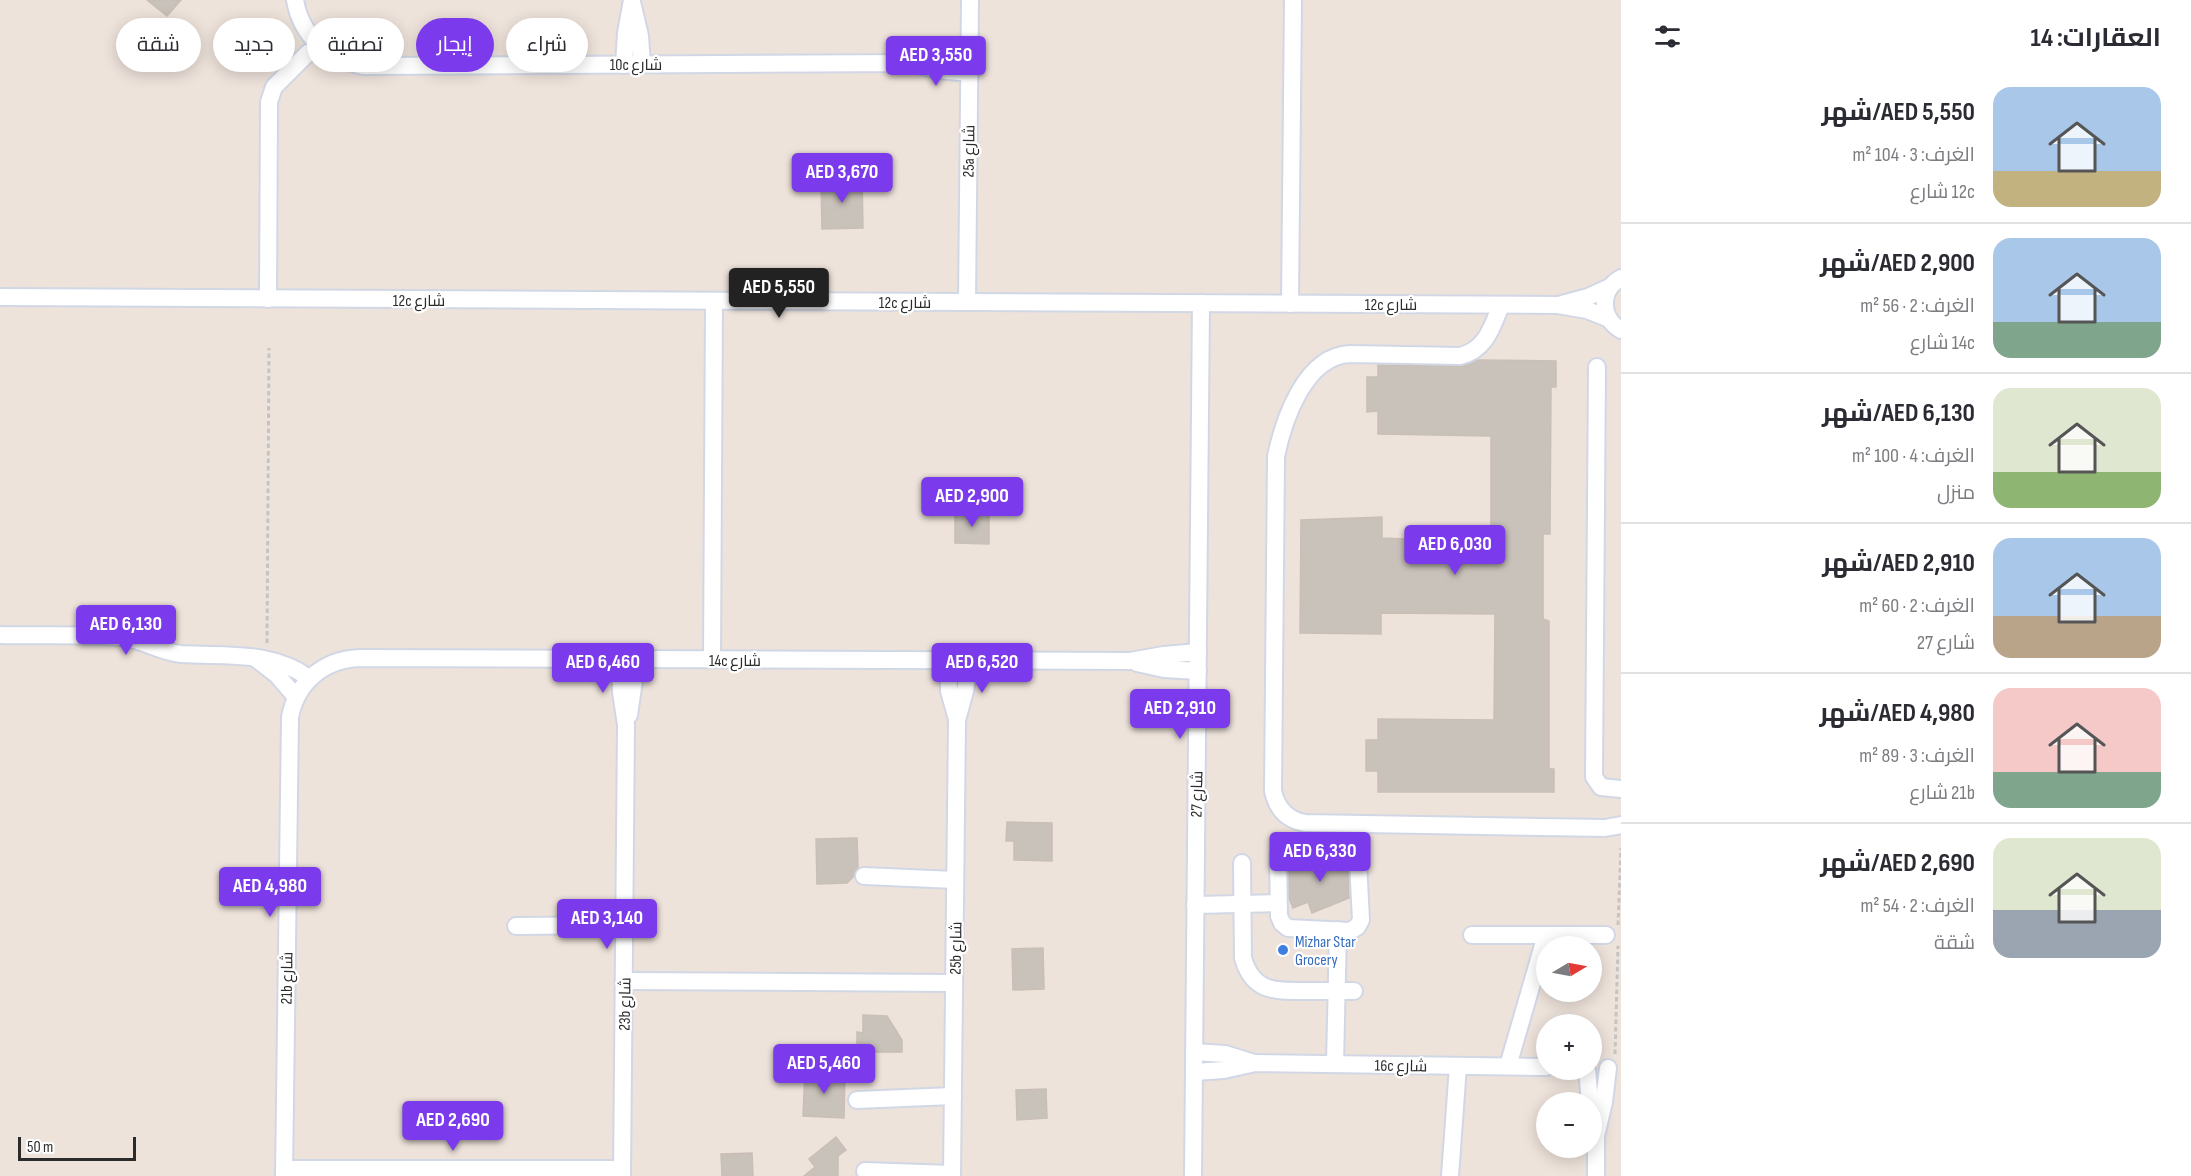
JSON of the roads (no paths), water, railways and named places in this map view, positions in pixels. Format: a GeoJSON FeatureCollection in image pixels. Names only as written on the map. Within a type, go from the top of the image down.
{"type":"FeatureCollection","features":[{"type":"Feature","properties":{"kind":"street"},"geometry":{"type":"LineString","coordinates":[[294,0],[292,26],[301,44],[307,46]]}},
{"type":"Feature","properties":{"kind":"street","name":"25a شارع"},"geometry":{"type":"LineString","coordinates":[[967,302],[970,0]]}},
{"type":"Feature","properties":{"kind":"street"},"geometry":{"type":"LineString","coordinates":[[1290,304],[1293,0]]}},
{"type":"Feature","properties":{"kind":"street"},"geometry":{"type":"LineString","coordinates":[[632,1],[640,36],[642,64]]}},
{"type":"Feature","properties":{"kind":"street"},"geometry":{"type":"LineString","coordinates":[[624,64],[626,33],[632,1]]}},
{"type":"Feature","properties":{"kind":"street","name":"10c شارع"},"geometry":{"type":"LineString","coordinates":[[909,63],[939,54],[969,51]]}},
{"type":"Feature","properties":{"kind":"street"},"geometry":{"type":"LineString","coordinates":[[268,299],[269,102],[274,87],[307,55]]}},
{"type":"Feature","properties":{"kind":"street","name":"10c شارع"},"geometry":{"type":"LineString","coordinates":[[404,66],[909,63],[939,70],[969,73]]}},
{"type":"Feature","properties":{"kind":"street"},"geometry":{"type":"LineString","coordinates":[[1617,278],[1604,302],[1617,328]]}},
{"type":"Feature","properties":{"kind":"street","name":"12c شارع"},"geometry":{"type":"LineString","coordinates":[[1558,305],[1588,297],[1617,278]]}},
{"type":"Feature","properties":{"kind":"street","name":"12c شارع"},"geometry":{"type":"LineString","coordinates":[[0,297],[1558,305],[1587,310],[1617,328]]}},
{"type":"Feature","properties":{"kind":"street"},"geometry":{"type":"LineString","coordinates":[[712,659],[714,301]]}},
{"type":"Feature","properties":{"kind":"street","name":"شارع 27"},"geometry":{"type":"LineString","coordinates":[[1192,1176],[1202,303]]}},
{"type":"Feature","properties":{"kind":"street"},"geometry":{"type":"LineString","coordinates":[[1501,305],[1485,341],[1468,354],[1460,356],[1341,355],[1326,361],[1306,382],[1286,417],[1276,456],[1273,791],[1275,800],[1290,819],[1305,823],[1605,828],[1621,825]]}},
{"type":"Feature","properties":{"kind":"street"},"geometry":{"type":"LineString","coordinates":[[1597,367],[1594,777],[1601,787],[1621,789]]}},
{"type":"Feature","properties":{"kind":"street"},"geometry":{"type":"LineString","coordinates":[[0,635],[120,637],[143,642],[172,653],[244,655],[260,658],[290,665],[309,678]]}},
{"type":"Feature","properties":{"kind":"street","name":"14c شارع"},"geometry":{"type":"LineString","coordinates":[[309,678],[328,665],[349,659],[1130,661],[1198,652]]}},
{"type":"Feature","properties":{"kind":"street"},"geometry":{"type":"LineString","coordinates":[[260,658],[296,697]]}},
{"type":"Feature","properties":{"kind":"street","name":"23b شارع"},"geometry":{"type":"LineString","coordinates":[[622,1173],[626,725],[621,692],[628,659]]}},
{"type":"Feature","properties":{"kind":"street","name":"25b شارع"},"geometry":{"type":"LineString","coordinates":[[948,661],[950,691],[957,720],[952,1175]]}},
{"type":"Feature","properties":{"kind":"street","name":"25b شارع"},"geometry":{"type":"LineString","coordinates":[[957,720],[970,661]]}},
{"type":"Feature","properties":{"kind":"street","name":"14c شارع"},"geometry":{"type":"LineString","coordinates":[[1130,661],[1164,669],[1198,671]]}},
{"type":"Feature","properties":{"kind":"street","name":"21b شارع"},"geometry":{"type":"LineString","coordinates":[[284,1173],[290,717],[296,697],[309,678]]}},
{"type":"Feature","properties":{"kind":"street"},"geometry":{"type":"LineString","coordinates":[[1278,855],[1278,903],[1280,920],[1285,926],[1350,931],[1360,924],[1358,862]]}},
{"type":"Feature","properties":{"kind":"street"},"geometry":{"type":"LineString","coordinates":[[1242,863],[1243,958],[1254,980],[1275,991],[1354,991]]}},
{"type":"Feature","properties":{"kind":"street"},"geometry":{"type":"LineString","coordinates":[[864,876],[956,880]]}},
{"type":"Feature","properties":{"kind":"street"},"geometry":{"type":"LineString","coordinates":[[1195,905],[1278,903]]}},
{"type":"Feature","properties":{"kind":"street"},"geometry":{"type":"LineString","coordinates":[[516,926],[624,925]]}},
{"type":"Feature","properties":{"kind":"street"},"geometry":{"type":"LineString","coordinates":[[1335,1064],[1338,930]]}},
{"type":"Feature","properties":{"kind":"street"},"geometry":{"type":"LineString","coordinates":[[1472,935],[1614,933]]}},
{"type":"Feature","properties":{"kind":"street"},"geometry":{"type":"LineString","coordinates":[[1508,1066],[1546,935]]}},
{"type":"Feature","properties":{"kind":"street"},"geometry":{"type":"LineString","coordinates":[[624,981],[954,983]]}},
{"type":"Feature","properties":{"kind":"street","name":"16c شارع"},"geometry":{"type":"LineString","coordinates":[[1194,1052],[1225,1054],[1255,1063]]}},
{"type":"Feature","properties":{"kind":"street","name":"16c شارع"},"geometry":{"type":"LineString","coordinates":[[1194,1072],[1224,1070],[1255,1063],[1536,1067]]}},
{"type":"Feature","properties":{"kind":"street"},"geometry":{"type":"LineString","coordinates":[[1450,1176],[1458,1066]]}},
{"type":"Feature","properties":{"kind":"street"},"geometry":{"type":"LineString","coordinates":[[1602,1110],[1609,1067]]}},
{"type":"Feature","properties":{"kind":"street"},"geometry":{"type":"LineString","coordinates":[[858,1100],[953,1096]]}},
{"type":"Feature","properties":{"kind":"street"},"geometry":{"type":"LineString","coordinates":[[1596,1158],[1596,1176]]}},
{"type":"Feature","properties":{"kind":"street"},"geometry":{"type":"LineString","coordinates":[[865,1171],[952,1175]]}},
{"type":"Feature","properties":{"kind":"street"},"geometry":{"type":"LineString","coordinates":[[284,1173],[622,1173]]}},
{"type":"Feature","properties":{"kind":"place","name":"Mizhar Star Grocery"},"geometry":{"type":"Point","coordinates":[1283,950]}}]}
